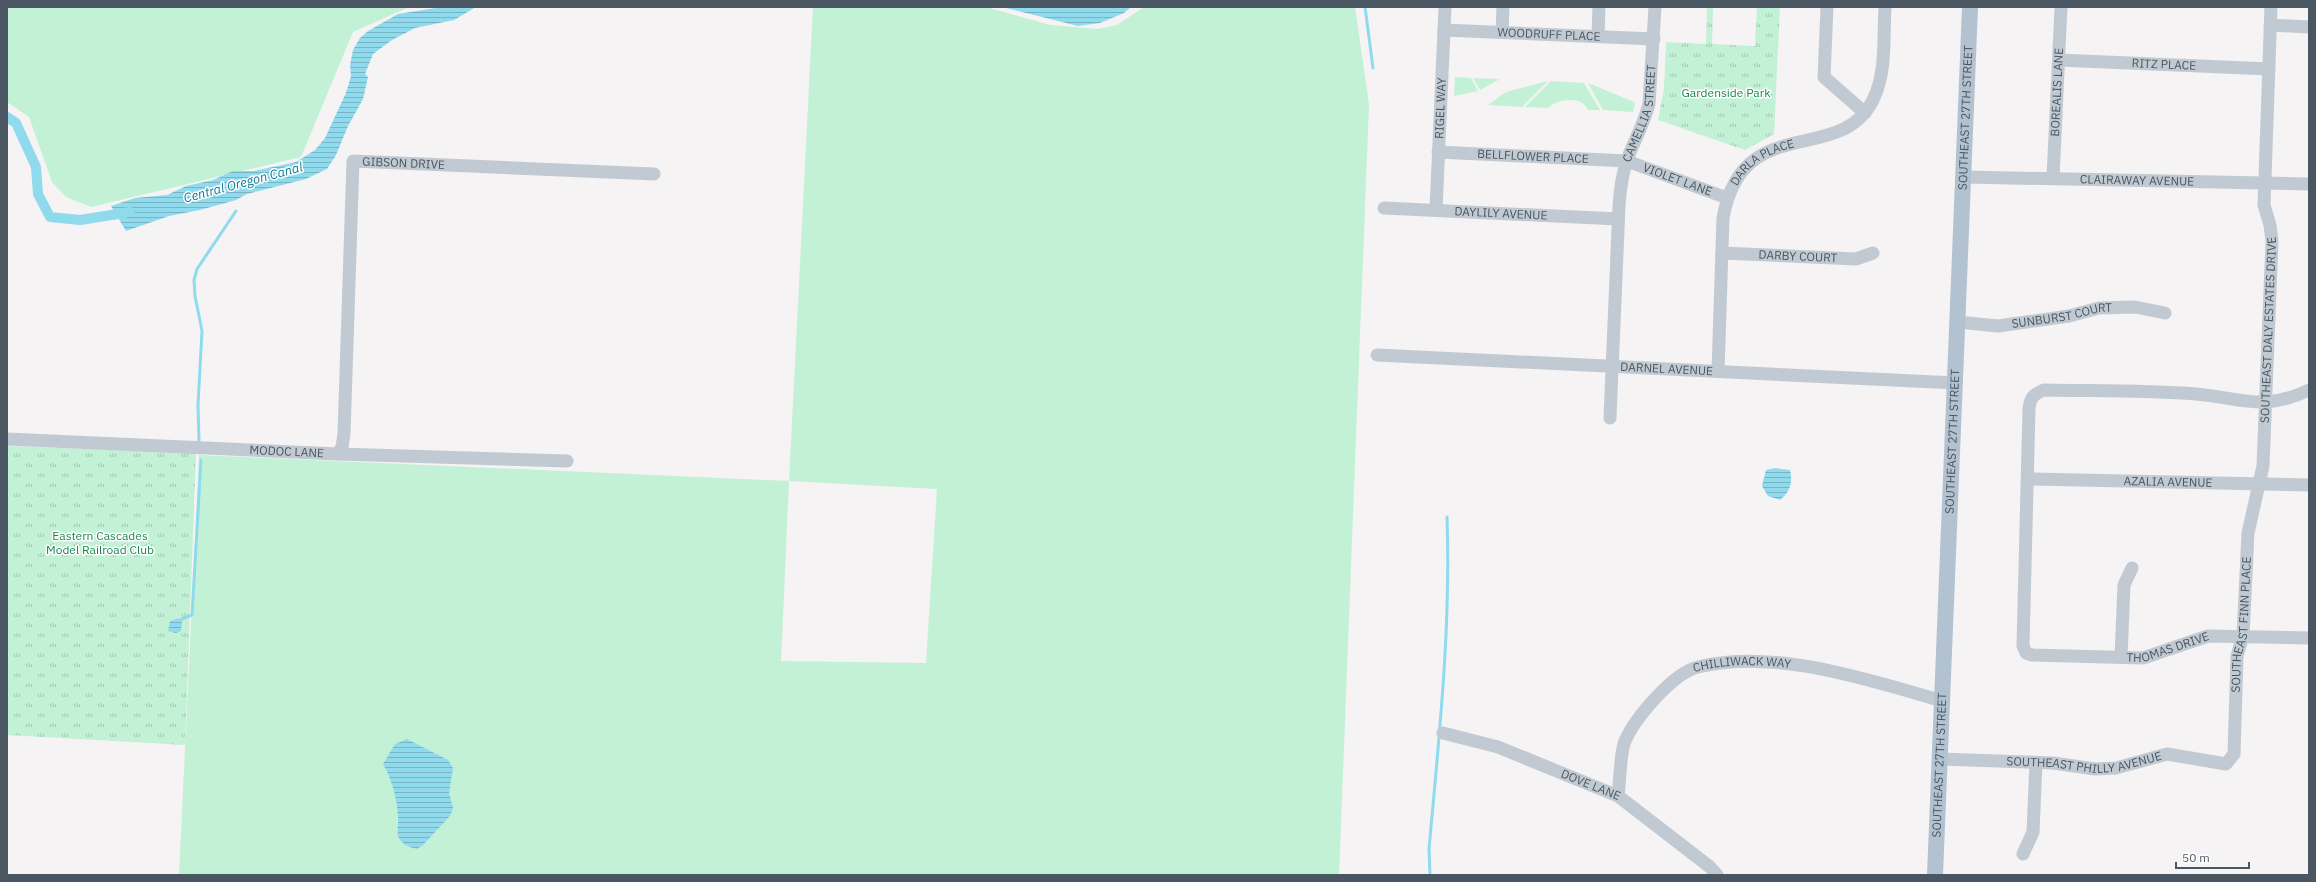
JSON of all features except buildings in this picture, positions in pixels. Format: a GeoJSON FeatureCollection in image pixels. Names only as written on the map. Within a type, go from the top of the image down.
{"type":"FeatureCollection","features":[{"type":"Feature","properties":{"kind":"main road","name":"SOUTHEAST 27TH STREET"},"geometry":{"type":"LineString","coordinates":[[1935,875],[1965,176],[1970,7]]}},
{"type":"Feature","properties":{"kind":"street","name":"RIGEL WAY"},"geometry":{"type":"LineString","coordinates":[[1436,210],[1445,7]]}},
{"type":"Feature","properties":{"kind":"street"},"geometry":{"type":"LineString","coordinates":[[1502,32],[1503,7]]}},
{"type":"Feature","properties":{"kind":"street"},"geometry":{"type":"LineString","coordinates":[[1598,36],[1599,7]]}},
{"type":"Feature","properties":{"kind":"street","name":"CAMELLIA STREET"},"geometry":{"type":"LineString","coordinates":[[1610,418],[1618,219],[1622,179],[1627,160],[1646,117],[1649,104],[1655,7]]}},
{"type":"Feature","properties":{"kind":"street"},"geometry":{"type":"LineString","coordinates":[[1828,7],[1824,77],[1865,113]]}},
{"type":"Feature","properties":{"kind":"street","name":"DARLA PLACE"},"geometry":{"type":"LineString","coordinates":[[1718,371],[1722,253],[1727,198],[1744,169],[1765,153],[1778,147],[1823,137],[1844,129],[1865,113],[1873,101],[1882,74],[1885,7]]}},
{"type":"Feature","properties":{"kind":"street","name":"BOREALIS LANE"},"geometry":{"type":"LineString","coordinates":[[2053,178],[2061,7]]}},
{"type":"Feature","properties":{"kind":"street","name":"SOUTHEAST DALY ESTATES DRIVE"},"geometry":{"type":"LineString","coordinates":[[2260,485],[2267,402],[2272,241],[2270,225],[2264,205],[2271,7]]}},
{"type":"Feature","properties":{"kind":"street"},"geometry":{"type":"LineString","coordinates":[[2270,25],[2309,27]]}},
{"type":"Feature","properties":{"kind":"street","name":"WOODRUFF PLACE"},"geometry":{"type":"LineString","coordinates":[[1444,30],[1654,39]]}},
{"type":"Feature","properties":{"kind":"street","name":"RITZ PLACE"},"geometry":{"type":"LineString","coordinates":[[2059,60],[2269,69]]}},
{"type":"Feature","properties":{"kind":"street","name":"BELLFLOWER PLACE"},"geometry":{"type":"LineString","coordinates":[[1438,152],[1627,160]]}},
{"type":"Feature","properties":{"kind":"street","name":"VIOLET LANE"},"geometry":{"type":"LineString","coordinates":[[1627,160],[1727,198]]}},
{"type":"Feature","properties":{"kind":"street","name":"GIBSON DRIVE"},"geometry":{"type":"LineString","coordinates":[[338,454],[342,447],[344,434],[353,161],[654,174]]}},
{"type":"Feature","properties":{"kind":"street","name":"CLAIRAWAY AVENUE"},"geometry":{"type":"LineString","coordinates":[[1965,176],[2309,184]]}},
{"type":"Feature","properties":{"kind":"street","name":"DAYLILY AVENUE"},"geometry":{"type":"LineString","coordinates":[[1384,208],[1618,219]]}},
{"type":"Feature","properties":{"kind":"street","name":"DARBY COURT"},"geometry":{"type":"LineString","coordinates":[[1722,253],[1856,259],[1873,253]]}},
{"type":"Feature","properties":{"kind":"street","name":"SUNBURST COURT"},"geometry":{"type":"LineString","coordinates":[[1958,322],[1998,326],[2069,316],[2099,308],[2135,307],[2165,314]]}},
{"type":"Feature","properties":{"kind":"street","name":"DARNEL AVENUE"},"geometry":{"type":"LineString","coordinates":[[1377,355],[1956,383]]}},
{"type":"Feature","properties":{"kind":"street"},"geometry":{"type":"LineString","coordinates":[[2028,479],[2029,401],[2034,394],[2044,390],[2197,394],[2240,402],[2267,402],[2292,398],[2309,390]]}},
{"type":"Feature","properties":{"kind":"street","name":"MODOC LANE"},"geometry":{"type":"LineString","coordinates":[[7,439],[338,454],[567,461]]}},
{"type":"Feature","properties":{"kind":"street","name":"AZALIA AVENUE"},"geometry":{"type":"LineString","coordinates":[[2028,479],[2309,485]]}},
{"type":"Feature","properties":{"kind":"street","name":"THOMAS DRIVE"},"geometry":{"type":"LineString","coordinates":[[2028,479],[2023,646],[2026,652],[2032,655],[2143,658],[2208,636],[2309,638]]}},
{"type":"Feature","properties":{"kind":"street","name":"SOUTHEAST FINN PLACE"},"geometry":{"type":"LineString","coordinates":[[2226,764],[2234,754],[2237,656],[2243,636],[2248,533],[2260,485]]}},
{"type":"Feature","properties":{"kind":"street"},"geometry":{"type":"LineString","coordinates":[[2121,657],[2124,585],[2132,568]]}},
{"type":"Feature","properties":{"kind":"street","name":"CHILLIWACK WAY"},"geometry":{"type":"LineString","coordinates":[[1618,796],[1624,742],[1644,712],[1667,685],[1697,667],[1739,662],[1821,668],[1942,701]]}},
{"type":"Feature","properties":{"kind":"street","name":"DOVE LANE"},"geometry":{"type":"LineString","coordinates":[[1443,733],[1498,747],[1618,796],[1710,867],[1717,875]]}},
{"type":"Feature","properties":{"kind":"street","name":"SOUTHEAST PHILLY AVENUE"},"geometry":{"type":"LineString","coordinates":[[1940,759],[2036,763],[2095,769],[2116,768],[2167,754],[2226,764]]}},
{"type":"Feature","properties":{"kind":"street"},"geometry":{"type":"LineString","coordinates":[[2022,854],[2033,832],[2036,763]]}},
{"type":"Feature","properties":{"kind":"green space"},"geometry":{"type":"Polygon","coordinates":[[[7,7],[409,7],[353,32],[301,157],[91,207],[66,197],[52,182],[29,117],[7,102],[7,7]]]}},
{"type":"Feature","properties":{"kind":"green space"},"geometry":{"type":"Polygon","coordinates":[[[813,7],[986,7],[1050,25],[1097,29],[1117,25],[1144,7],[1355,7],[1369,104],[1339,875],[179,875],[199,455],[789,481],[813,7]],[[789,481],[781,661],[926,663],[937,489],[789,481]]]}},
{"type":"Feature","properties":{"kind":"green space","name":"Gardenside Park"},"geometry":{"type":"Polygon","coordinates":[[[1707,7],[1713,7],[1712,44],[1755,46],[1757,7],[1780,7],[1774,134],[1745,150],[1658,120],[1664,88],[1666,42],[1706,44],[1707,7]]]}},
{"type":"Feature","properties":{"kind":"green space"},"geometry":{"type":"Polygon","coordinates":[[[1455,77],[1471,78],[1478,91],[1454,96],[1455,77]]]}},
{"type":"Feature","properties":{"kind":"green space"},"geometry":{"type":"Polygon","coordinates":[[[1473,78],[1500,79],[1480,90],[1473,78]]]}},
{"type":"Feature","properties":{"kind":"green space"},"geometry":{"type":"Polygon","coordinates":[[[1548,81],[1522,107],[1488,105],[1506,92],[1548,81]]]}},
{"type":"Feature","properties":{"kind":"green space"},"geometry":{"type":"Polygon","coordinates":[[[1551,81],[1584,83],[1600,110],[1588,110],[1585,105],[1575,100],[1557,102],[1548,108],[1525,107],[1551,81]]]}},
{"type":"Feature","properties":{"kind":"green space"},"geometry":{"type":"Polygon","coordinates":[[[1588,83],[1634,102],[1633,112],[1603,110],[1588,83]]]}},
{"type":"Feature","properties":{"kind":"green space","name":"Eastern Cascades Model Railroad Club"},"geometry":{"type":"Polygon","coordinates":[[[7,446],[196,453],[185,745],[7,735],[7,446]]]}},
{"type":"Feature","properties":{"kind":"water"},"geometry":{"type":"Polygon","coordinates":[[[442,7],[476,7],[454,20],[415,28],[392,40],[373,54],[365,74],[368,77],[363,99],[348,126],[336,155],[327,169],[306,179],[247,194],[236,200],[200,210],[169,216],[126,231],[111,206],[135,198],[167,195],[186,186],[213,180],[233,171],[254,171],[296,162],[315,150],[325,138],[346,93],[351,76],[350,65],[353,50],[360,38],[368,31],[398,14],[442,7]]]}},
{"type":"Feature","properties":{"kind":"water"},"geometry":{"type":"Polygon","coordinates":[[[1002,7],[1131,7],[1124,13],[1100,23],[1078,26],[1002,7]]]}},
{"type":"Feature","properties":{"kind":"water"},"geometry":{"type":"Polygon","coordinates":[[[1775,468],[1790,470],[1791,475],[1790,487],[1780,500],[1768,496],[1762,486],[1766,470],[1775,468]]]}},
{"type":"Feature","properties":{"kind":"water"},"geometry":{"type":"Polygon","coordinates":[[[179,618],[182,620],[181,631],[176,633],[168,631],[170,621],[179,618]]]}},
{"type":"Feature","properties":{"kind":"water"},"geometry":{"type":"Polygon","coordinates":[[[407,739],[448,760],[453,768],[449,793],[453,808],[450,816],[423,845],[417,849],[409,847],[401,841],[398,836],[398,819],[395,796],[389,776],[383,764],[395,744],[407,739]]]}},
{"type":"Feature","properties":{"kind":"waterway"},"geometry":{"type":"LineString","coordinates":[[1365,7],[1373,68]]}},
{"type":"Feature","properties":{"kind":"waterway","name":"Central Oregon Canal"},"geometry":{"type":"LineString","coordinates":[[7,117],[16,123],[36,167],[38,194],[50,217],[80,220],[130,212]]}},
{"type":"Feature","properties":{"kind":"waterway"},"geometry":{"type":"LineString","coordinates":[[199,441],[198,405],[202,331],[195,296],[194,280],[197,269],[236,211]]}},
{"type":"Feature","properties":{"kind":"waterway"},"geometry":{"type":"LineString","coordinates":[[182,619],[192,615],[201,460]]}},
{"type":"Feature","properties":{"kind":"waterway"},"geometry":{"type":"LineString","coordinates":[[1430,875],[1429,849],[1446,641],[1448,558],[1447,517]]}}]}
